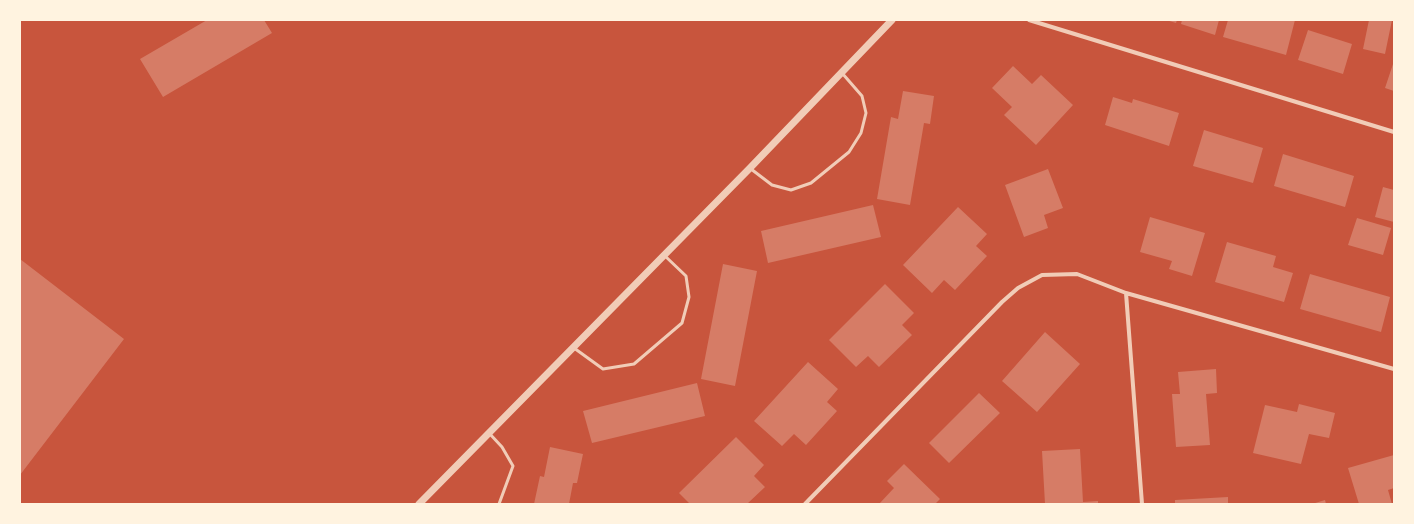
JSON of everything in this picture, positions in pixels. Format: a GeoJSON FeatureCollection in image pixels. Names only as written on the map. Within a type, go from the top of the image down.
{"type":"FeatureCollection","features":[{"type":"Feature","properties":{"kind":"street"},"geometry":{"type":"LineString","coordinates":[[419,504],[572,346],[750,168],[892,20]]}},
{"type":"Feature","properties":{"kind":"street"},"geometry":{"type":"LineString","coordinates":[[1029,20],[1394,132]]}},
{"type":"Feature","properties":{"kind":"street"},"geometry":{"type":"LineString","coordinates":[[805,504],[1018,288],[1042,275],[1077,274],[1126,293],[1394,369]]}},
{"type":"Feature","properties":{"kind":"street"},"geometry":{"type":"LineString","coordinates":[[1126,293],[1142,504]]}},
{"type":"Feature","properties":{"kind":"lane"},"geometry":{"type":"LineString","coordinates":[[750,168],[772,185],[791,190],[811,183],[849,152],[861,133],[866,113],[862,96],[842,73]]}},
{"type":"Feature","properties":{"kind":"lane"},"geometry":{"type":"LineString","coordinates":[[572,346],[603,369],[634,364],[682,323],[689,297],[686,276],[663,254]]}},
{"type":"Feature","properties":{"kind":"lane"},"geometry":{"type":"LineString","coordinates":[[489,433],[502,447],[513,466],[499,504]]}},
{"type":"Feature","properties":{"kind":"building"},"geometry":{"type":"Polygon","coordinates":[[[207,20],[264,20],[272,33],[163,97],[140,59],[207,20]]]}},
{"type":"Feature","properties":{"kind":"building"},"geometry":{"type":"Polygon","coordinates":[[[1166,20],[1177,20],[1176,23],[1166,20]]]}},
{"type":"Feature","properties":{"kind":"building"},"geometry":{"type":"Polygon","coordinates":[[[1182,20],[1219,20],[1215,35],[1181,24],[1182,20]]]}},
{"type":"Feature","properties":{"kind":"building"},"geometry":{"type":"Polygon","coordinates":[[[1228,20],[1295,20],[1286,55],[1223,37],[1228,20]]]}},
{"type":"Feature","properties":{"kind":"building"},"geometry":{"type":"Polygon","coordinates":[[[1369,20],[1392,20],[1385,54],[1363,49],[1369,20]]]}},
{"type":"Feature","properties":{"kind":"building"},"geometry":{"type":"Polygon","coordinates":[[[1308,30],[1352,44],[1343,74],[1298,60],[1308,30]]]}},
{"type":"Feature","properties":{"kind":"building"},"geometry":{"type":"Polygon","coordinates":[[[1394,61],[1394,91],[1385,88],[1394,61]]]}},
{"type":"Feature","properties":{"kind":"building"},"geometry":{"type":"Polygon","coordinates":[[[1013,66],[1032,84],[1041,75],[1073,105],[1036,145],[1004,115],[1012,107],[992,88],[1013,66]]]}},
{"type":"Feature","properties":{"kind":"building"},"geometry":{"type":"Polygon","coordinates":[[[903,91],[934,96],[930,124],[924,123],[910,205],[877,199],[891,117],[898,119],[903,91]]]}},
{"type":"Feature","properties":{"kind":"building"},"geometry":{"type":"Polygon","coordinates":[[[1113,97],[1132,103],[1133,99],[1179,113],[1169,146],[1105,125],[1113,97]]]}},
{"type":"Feature","properties":{"kind":"building"},"geometry":{"type":"Polygon","coordinates":[[[1204,130],[1263,148],[1253,183],[1193,166],[1204,130]]]}},
{"type":"Feature","properties":{"kind":"building"},"geometry":{"type":"Polygon","coordinates":[[[1283,154],[1354,176],[1345,207],[1274,186],[1283,154]]]}},
{"type":"Feature","properties":{"kind":"building"},"geometry":{"type":"Polygon","coordinates":[[[1048,169],[1063,208],[1044,215],[1048,228],[1024,237],[1005,185],[1048,169]]]}},
{"type":"Feature","properties":{"kind":"building"},"geometry":{"type":"Polygon","coordinates":[[[1383,187],[1394,190],[1394,222],[1375,217],[1383,187]]]}},
{"type":"Feature","properties":{"kind":"building"},"geometry":{"type":"Polygon","coordinates":[[[873,205],[881,237],[768,263],[761,231],[873,205]]]}},
{"type":"Feature","properties":{"kind":"building"},"geometry":{"type":"Polygon","coordinates":[[[958,207],[987,234],[976,246],[987,256],[955,290],[944,280],[932,293],[903,265],[958,207]]]}},
{"type":"Feature","properties":{"kind":"building"},"geometry":{"type":"Polygon","coordinates":[[[1150,217],[1205,233],[1192,276],[1169,269],[1172,261],[1140,252],[1150,217]]]}},
{"type":"Feature","properties":{"kind":"building"},"geometry":{"type":"Polygon","coordinates":[[[1357,218],[1391,228],[1383,255],[1348,245],[1357,218]]]}},
{"type":"Feature","properties":{"kind":"building"},"geometry":{"type":"Polygon","coordinates":[[[1227,242],[1276,256],[1273,267],[1293,273],[1284,302],[1215,282],[1227,242]]]}},
{"type":"Feature","properties":{"kind":"building"},"geometry":{"type":"Polygon","coordinates":[[[20,259],[124,339],[20,475],[20,259]]]}},
{"type":"Feature","properties":{"kind":"building"},"geometry":{"type":"Polygon","coordinates":[[[723,264],[757,271],[735,386],[701,379],[723,264]]]}},
{"type":"Feature","properties":{"kind":"building"},"geometry":{"type":"Polygon","coordinates":[[[1310,274],[1390,297],[1381,332],[1300,309],[1310,274]]]}},
{"type":"Feature","properties":{"kind":"building"},"geometry":{"type":"Polygon","coordinates":[[[885,284],[914,313],[902,325],[912,335],[879,367],[868,356],[856,367],[829,340],[885,284]]]}},
{"type":"Feature","properties":{"kind":"building"},"geometry":{"type":"Polygon","coordinates":[[[1045,332],[1080,364],[1037,412],[1002,381],[1045,332]]]}},
{"type":"Feature","properties":{"kind":"building"},"geometry":{"type":"Polygon","coordinates":[[[808,362],[838,389],[827,402],[837,411],[806,445],[794,434],[782,446],[754,421],[808,362]]]}},
{"type":"Feature","properties":{"kind":"building"},"geometry":{"type":"Polygon","coordinates":[[[1216,369],[1217,393],[1206,394],[1210,445],[1176,447],[1172,394],[1180,394],[1178,372],[1216,369]]]}},
{"type":"Feature","properties":{"kind":"building"},"geometry":{"type":"Polygon","coordinates":[[[697,383],[705,416],[592,443],[583,411],[697,383]]]}},
{"type":"Feature","properties":{"kind":"building"},"geometry":{"type":"Polygon","coordinates":[[[979,393],[1000,413],[949,463],[929,443],[979,393]]]}},
{"type":"Feature","properties":{"kind":"building"},"geometry":{"type":"Polygon","coordinates":[[[1299,404],[1335,413],[1329,438],[1309,434],[1301,464],[1253,453],[1265,405],[1297,412],[1299,404]]]}},
{"type":"Feature","properties":{"kind":"building"},"geometry":{"type":"Polygon","coordinates":[[[736,437],[764,465],[754,476],[765,487],[747,504],[690,504],[679,493],[736,437]]]}},
{"type":"Feature","properties":{"kind":"building"},"geometry":{"type":"Polygon","coordinates":[[[550,447],[583,454],[577,483],[573,483],[569,504],[534,504],[540,476],[544,477],[550,447]]]}},
{"type":"Feature","properties":{"kind":"building"},"geometry":{"type":"Polygon","coordinates":[[[1080,449],[1083,502],[1098,501],[1098,504],[1045,504],[1042,451],[1080,449]]]}},
{"type":"Feature","properties":{"kind":"building"},"geometry":{"type":"Polygon","coordinates":[[[1394,455],[1394,488],[1388,490],[1392,504],[1359,504],[1348,468],[1394,455]]]}},
{"type":"Feature","properties":{"kind":"building"},"geometry":{"type":"Polygon","coordinates":[[[904,464],[940,499],[935,504],[879,504],[894,488],[887,481],[904,464]]]}},
{"type":"Feature","properties":{"kind":"building"},"geometry":{"type":"Polygon","coordinates":[[[1228,497],[1228,504],[1175,504],[1175,500],[1228,497]]]}},
{"type":"Feature","properties":{"kind":"building"},"geometry":{"type":"Polygon","coordinates":[[[1325,500],[1326,504],[1312,504],[1325,500]]]}}]}
